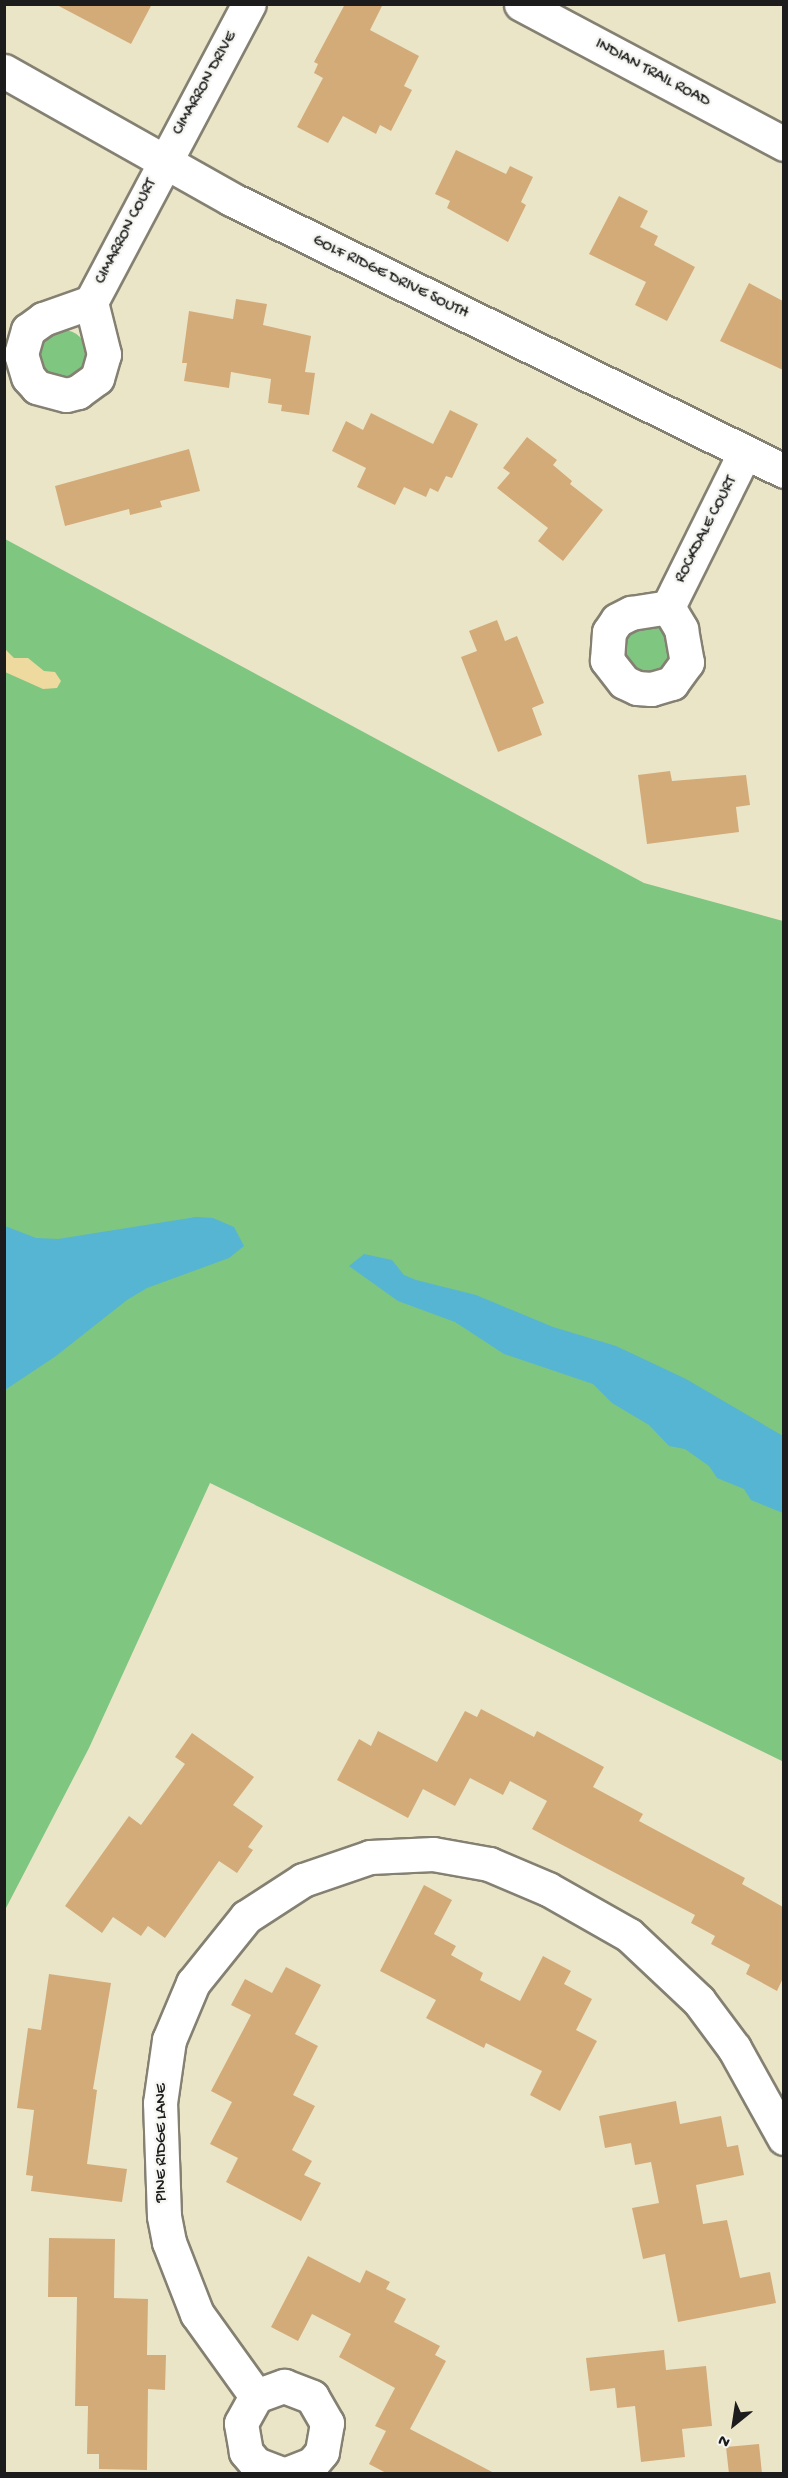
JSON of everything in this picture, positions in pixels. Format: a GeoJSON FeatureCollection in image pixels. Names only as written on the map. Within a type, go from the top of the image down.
{"type":"FeatureCollection","features":[{"type":"Feature","properties":{"kind":"street","name":"CIMARRON DRIVE"},"geometry":{"type":"LineString","coordinates":[[163,163],[249,4]]}},
{"type":"Feature","properties":{"kind":"street","name":"INDIAN TRAIL ROAD"},"geometry":{"type":"LineString","coordinates":[[521,4],[783,144]]}},
{"type":"Feature","properties":{"kind":"street","name":"GOLF RIDGE DRIVE SOUTH"},"geometry":{"type":"LineString","coordinates":[[4,71],[163,163],[783,471]]}},
{"type":"Feature","properties":{"kind":"street","name":"CIMARRON COURT"},"geometry":{"type":"LineString","coordinates":[[91,302],[163,163]]}},
{"type":"Feature","properties":{"kind":"street","name":"ROCKDALE COURT"},"geometry":{"type":"LineString","coordinates":[[668,607],[745,452]]}},
{"type":"Feature","properties":{"kind":"street","name":"PINE RIDGE LANE"},"geometry":{"type":"LineString","coordinates":[[256,2396],[197,2314],[169,2242],[164,2216],[160,2103],[169,2040],[193,1983],[246,1917],[277,1893],[303,1880],[370,1857],[433,1854],[489,1864],[548,1889],[629,1935],[699,2001],[734,2048],[783,2139]]}},
{"type":"Feature","properties":{"kind":"street"},"geometry":{"type":"LineString","coordinates":[[284,2386],[312,2397],[322,2409],[327,2430],[322,2452],[312,2464],[284,2474],[256,2464],[243,2445],[241,2422],[256,2396],[284,2386]]}},
{"type":"Feature","properties":{"kind":"green space"},"geometry":{"type":"Polygon","coordinates":[[[58,330],[68,330],[83,340],[87,354],[86,363],[77,374],[68,378],[58,378],[43,368],[39,359],[39,349],[49,334],[58,330]]]}},
{"type":"Feature","properties":{"kind":"green space"},"geometry":{"type":"Polygon","coordinates":[[[5,539],[644,883],[783,921],[784,1762],[210,1483],[89,1748],[5,1910],[5,539]]]}},
{"type":"Feature","properties":{"kind":"green space"},"geometry":{"type":"Polygon","coordinates":[[[642,625],[652,625],[664,632],[671,644],[671,654],[664,666],[652,673],[642,673],[627,662],[623,654],[623,644],[634,629],[642,625]]]}},
{"type":"Feature","properties":{"kind":"sand"},"geometry":{"type":"Polygon","coordinates":[[[4,648],[14,658],[28,658],[44,671],[55,672],[61,681],[57,688],[43,689],[5,672],[4,648]]]}},
{"type":"Feature","properties":{"kind":"water"},"geometry":{"type":"Polygon","coordinates":[[[196,1217],[213,1218],[234,1227],[244,1246],[229,1258],[147,1288],[127,1300],[56,1356],[5,1390],[5,1226],[36,1238],[58,1239],[196,1217]]]}},
{"type":"Feature","properties":{"kind":"water"},"geometry":{"type":"Polygon","coordinates":[[[364,1254],[392,1260],[404,1275],[416,1280],[476,1295],[553,1327],[616,1346],[686,1379],[783,1436],[783,1513],[751,1500],[744,1489],[717,1478],[709,1466],[685,1449],[669,1446],[649,1425],[612,1403],[593,1384],[504,1354],[455,1322],[398,1301],[349,1266],[364,1254]]]}},
{"type":"Feature","properties":{"kind":"building"},"geometry":{"type":"Polygon","coordinates":[[[55,4],[152,4],[131,44],[55,4]]]}},
{"type":"Feature","properties":{"kind":"building"},"geometry":{"type":"Polygon","coordinates":[[[345,4],[383,4],[370,30],[419,56],[404,86],[412,90],[391,131],[380,125],[376,134],[343,116],[328,143],[297,127],[323,78],[314,73],[318,64],[314,62],[345,4]]]}},
{"type":"Feature","properties":{"kind":"building"},"geometry":{"type":"Polygon","coordinates":[[[456,150],[506,174],[510,166],[533,177],[521,202],[526,205],[508,242],[447,208],[450,201],[435,194],[456,150]]]}},
{"type":"Feature","properties":{"kind":"building"},"geometry":{"type":"Polygon","coordinates":[[[619,196],[648,211],[640,227],[658,236],[654,245],[695,267],[667,321],[635,305],[646,282],[589,254],[619,196]]]}},
{"type":"Feature","properties":{"kind":"building"},"geometry":{"type":"Polygon","coordinates":[[[749,283],[783,301],[783,370],[720,341],[749,283]]]}},
{"type":"Feature","properties":{"kind":"building"},"geometry":{"type":"Polygon","coordinates":[[[236,299],[267,304],[263,325],[311,336],[305,372],[315,373],[309,415],[281,411],[282,405],[268,403],[271,379],[231,372],[229,388],[184,381],[187,363],[182,363],[189,311],[233,319],[236,299]]]}},
{"type":"Feature","properties":{"kind":"building"},"geometry":{"type":"Polygon","coordinates":[[[450,410],[478,424],[452,478],[446,476],[438,492],[430,488],[426,497],[404,487],[395,505],[357,487],[366,468],[332,451],[346,421],[363,430],[371,413],[433,444],[450,410]]]}},
{"type":"Feature","properties":{"kind":"building"},"geometry":{"type":"Polygon","coordinates":[[[527,437],[557,460],[553,465],[572,481],[570,484],[603,510],[563,561],[538,541],[548,528],[497,488],[510,473],[503,468],[527,437]]]}},
{"type":"Feature","properties":{"kind":"building"},"geometry":{"type":"Polygon","coordinates":[[[189,449],[200,491],[160,501],[162,507],[130,515],[129,509],[65,526],[55,486],[189,449]]]}},
{"type":"Feature","properties":{"kind":"building"},"geometry":{"type":"Polygon","coordinates":[[[497,620],[505,641],[517,636],[544,703],[532,708],[542,735],[498,752],[461,657],[477,651],[469,631],[497,620]]]}},
{"type":"Feature","properties":{"kind":"building"},"geometry":{"type":"Polygon","coordinates":[[[670,771],[672,781],[746,775],[750,805],[736,807],[739,832],[647,844],[638,775],[670,771]]]}},
{"type":"Feature","properties":{"kind":"building"},"geometry":{"type":"Polygon","coordinates":[[[481,1709],[534,1737],[537,1731],[604,1767],[593,1787],[643,1814],[639,1821],[745,1878],[742,1884],[783,1907],[783,1978],[777,1991],[746,1974],[750,1965],[711,1944],[715,1936],[691,1923],[695,1915],[532,1829],[547,1801],[510,1781],[503,1795],[470,1778],[455,1806],[423,1789],[408,1818],[337,1780],[359,1739],[371,1746],[378,1731],[437,1762],[465,1711],[477,1717],[481,1709]]]}},
{"type":"Feature","properties":{"kind":"building"},"geometry":{"type":"Polygon","coordinates":[[[192,1733],[254,1777],[233,1805],[263,1826],[248,1847],[253,1850],[237,1873],[219,1861],[165,1938],[148,1926],[141,1936],[113,1917],[102,1933],[65,1906],[129,1816],[141,1825],[185,1764],[175,1757],[192,1733]]]}},
{"type":"Feature","properties":{"kind":"building"},"geometry":{"type":"Polygon","coordinates":[[[424,1885],[452,1900],[434,1934],[456,1946],[451,1955],[483,1973],[480,1980],[520,2001],[543,1956],[571,1971],[564,1984],[592,1999],[576,2030],[597,2041],[560,2111],[530,2095],[542,2071],[486,2043],[484,2048],[426,2018],[436,2000],[380,1971],[424,1885]]]}},
{"type":"Feature","properties":{"kind":"building"},"geometry":{"type":"Polygon","coordinates":[[[286,1967],[321,1985],[295,2034],[318,2046],[293,2095],[315,2106],[292,2150],[312,2161],[304,2175],[321,2183],[301,2221],[226,2182],[238,2158],[210,2144],[232,2102],[211,2091],[251,2015],[231,2005],[245,1979],[272,1993],[286,1967]]]}},
{"type":"Feature","properties":{"kind":"building"},"geometry":{"type":"Polygon","coordinates":[[[49,1974],[111,1983],[93,2089],[97,2090],[87,2164],[127,2169],[122,2202],[31,2191],[33,2176],[26,2175],[34,2110],[17,2108],[28,2028],[41,2030],[49,1974]]]}},
{"type":"Feature","properties":{"kind":"building"},"geometry":{"type":"Polygon","coordinates":[[[676,2101],[680,2124],[721,2116],[727,2147],[738,2145],[744,2175],[696,2185],[703,2224],[727,2220],[740,2278],[770,2272],[776,2303],[678,2322],[665,2254],[643,2259],[632,2208],[659,2203],[651,2162],[635,2165],[631,2143],[605,2148],[599,2116],[676,2101]]]}},
{"type":"Feature","properties":{"kind":"building"},"geometry":{"type":"Polygon","coordinates":[[[49,2238],[115,2239],[114,2298],[148,2299],[147,2355],[166,2355],[165,2390],[148,2389],[147,2470],[99,2469],[99,2454],[87,2454],[88,2406],[75,2406],[77,2297],[48,2297],[49,2238]]]}},
{"type":"Feature","properties":{"kind":"building"},"geometry":{"type":"Polygon","coordinates":[[[308,2256],[360,2283],[366,2270],[390,2282],[386,2289],[406,2299],[394,2322],[440,2346],[435,2355],[446,2361],[410,2429],[496,2474],[388,2474],[369,2464],[386,2431],[375,2426],[395,2388],[339,2357],[351,2334],[312,2314],[298,2341],[271,2327],[308,2256]]]}},
{"type":"Feature","properties":{"kind":"building"},"geometry":{"type":"Polygon","coordinates":[[[664,2350],[666,2370],[706,2366],[712,2426],[682,2429],[685,2457],[641,2462],[635,2406],[617,2408],[615,2388],[590,2391],[586,2358],[664,2350]]]}},
{"type":"Feature","properties":{"kind":"building"},"geometry":{"type":"Polygon","coordinates":[[[759,2444],[762,2474],[729,2474],[726,2447],[759,2444]]]}}]}
